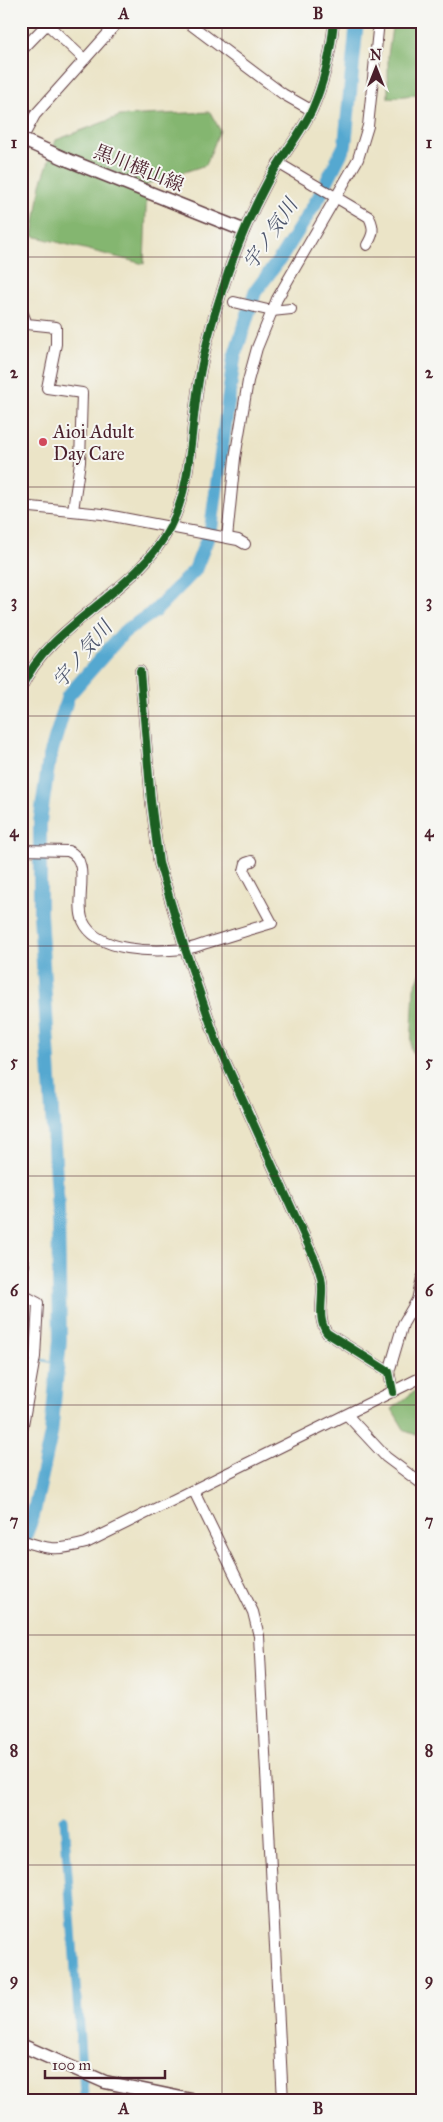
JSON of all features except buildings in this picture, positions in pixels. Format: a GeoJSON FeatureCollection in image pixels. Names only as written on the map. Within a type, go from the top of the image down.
{"type":"FeatureCollection","features":[{"type":"Feature","properties":{"kind":"main road","name":"黒川横山線"},"geometry":{"type":"LineString","coordinates":[[21,140],[243,230]]}},
{"type":"Feature","properties":{"kind":"main road"},"geometry":{"type":"LineString","coordinates":[[21,2045],[105,2082],[196,2101]]}},
{"type":"Feature","properties":{"kind":"street"},"geometry":{"type":"LineString","coordinates":[[21,140],[35,115],[119,21]]}},
{"type":"Feature","properties":{"kind":"street"},"geometry":{"type":"LineString","coordinates":[[186,21],[283,94],[312,110]]}},
{"type":"Feature","properties":{"kind":"street"},"geometry":{"type":"LineString","coordinates":[[21,688],[26,677],[66,632],[124,584],[148,560],[170,528],[186,477],[204,355],[220,297],[243,230],[278,163],[312,110],[324,74],[334,21]]}},
{"type":"Feature","properties":{"kind":"street"},"geometry":{"type":"LineString","coordinates":[[226,538],[248,381],[257,348],[270,311],[358,159],[368,126],[379,21]]}},
{"type":"Feature","properties":{"kind":"street"},"geometry":{"type":"LineString","coordinates":[[21,51],[47,22],[84,58]]}},
{"type":"Feature","properties":{"kind":"street"},"geometry":{"type":"LineString","coordinates":[[278,163],[369,217],[373,226],[373,234],[367,245]]}},
{"type":"Feature","properties":{"kind":"street"},"geometry":{"type":"LineString","coordinates":[[234,302],[270,311],[291,309]]}},
{"type":"Feature","properties":{"kind":"street"},"geometry":{"type":"LineString","coordinates":[[21,309],[27,324],[56,327],[56,344],[47,388],[82,393],[80,462],[73,510]]}},
{"type":"Feature","properties":{"kind":"street"},"geometry":{"type":"LineString","coordinates":[[21,506],[102,514],[226,538],[245,544]]}},
{"type":"Feature","properties":{"kind":"street"},"geometry":{"type":"LineString","coordinates":[[140,671],[151,801],[159,863],[185,949],[217,1043],[316,1262],[323,1293],[322,1326],[327,1333],[389,1372]]}},
{"type":"Feature","properties":{"kind":"street"},"geometry":{"type":"LineString","coordinates":[[21,850],[57,850],[74,853],[80,861],[81,914],[89,929],[100,938],[122,947],[185,949],[272,923],[244,871],[246,863],[252,861]]}},
{"type":"Feature","properties":{"kind":"street"},"geometry":{"type":"LineString","coordinates":[[21,1258],[24,1265],[21,1271]]}},
{"type":"Feature","properties":{"kind":"street"},"geometry":{"type":"LineString","coordinates":[[393,1392],[389,1372],[403,1324],[417,1300],[422,1278]]}},
{"type":"Feature","properties":{"kind":"street"},"geometry":{"type":"LineString","coordinates":[[21,1294],[38,1303],[36,1357],[21,1436]]}},
{"type":"Feature","properties":{"kind":"street"},"geometry":{"type":"LineString","coordinates":[[21,1540],[41,1547],[62,1549],[86,1543],[422,1377]]}},
{"type":"Feature","properties":{"kind":"street"},"geometry":{"type":"LineString","coordinates":[[348,1415],[386,1457],[422,1484]]}},
{"type":"Feature","properties":{"kind":"street"},"geometry":{"type":"LineString","coordinates":[[194,1490],[253,1612],[259,1636],[283,2101]]}},
{"type":"Feature","properties":{"kind":"green space"},"geometry":{"type":"Polygon","coordinates":[[[393,21],[422,21],[422,94],[388,98],[388,55],[393,21]]]}},
{"type":"Feature","properties":{"kind":"green space"},"geometry":{"type":"Polygon","coordinates":[[[210,112],[220,130],[206,165],[147,184],[144,264],[33,236],[41,184],[56,140],[120,116],[210,112]]]}},
{"type":"Feature","properties":{"kind":"green space"},"geometry":{"type":"Polygon","coordinates":[[[422,970],[422,1074],[411,1048],[414,988],[422,970]]]}},
{"type":"Feature","properties":{"kind":"green space"},"geometry":{"type":"Polygon","coordinates":[[[422,1385],[422,1437],[405,1431],[392,1409],[422,1385]]]}},
{"type":"Feature","properties":{"kind":"waterway","name":"宇ノ気川"},"geometry":{"type":"LineString","coordinates":[[21,1547],[33,1516],[51,1434],[60,1340],[58,1212],[40,914],[40,822],[49,760],[68,696],[124,632],[155,611],[195,570],[211,529],[234,358],[255,292],[282,256],[319,197],[345,145],[357,21]]}},
{"type":"Feature","properties":{"kind":"waterway"},"geometry":{"type":"LineString","coordinates":[[21,1355],[28,1358]]}},
{"type":"Feature","properties":{"kind":"waterway"},"geometry":{"type":"LineString","coordinates":[[42,1360],[58,1363]]}},
{"type":"Feature","properties":{"kind":"waterway"},"geometry":{"type":"LineString","coordinates":[[64,1819],[82,2068]]}},
{"type":"Feature","properties":{"kind":"waterway"},"geometry":{"type":"LineString","coordinates":[[83,2077],[84,2097]]}},
{"type":"Feature","properties":{"kind":"cycle path"},"geometry":{"type":"LineString","coordinates":[[21,688],[35,665],[53,644],[137,571],[155,550],[170,527],[182,497],[202,362],[225,282],[241,238],[260,195],[312,110],[326,67],[334,21]]}},
{"type":"Feature","properties":{"kind":"cycle path"},"geometry":{"type":"LineString","coordinates":[[140,671],[151,801],[159,863],[185,949],[217,1043],[317,1265],[322,1283],[321,1316],[324,1328],[327,1333],[389,1372],[393,1392]]}},
{"type":"Feature","properties":{"kind":"place","name":"Aioi Adult Day Care"},"geometry":{"type":"Point","coordinates":[43,442]}}]}
